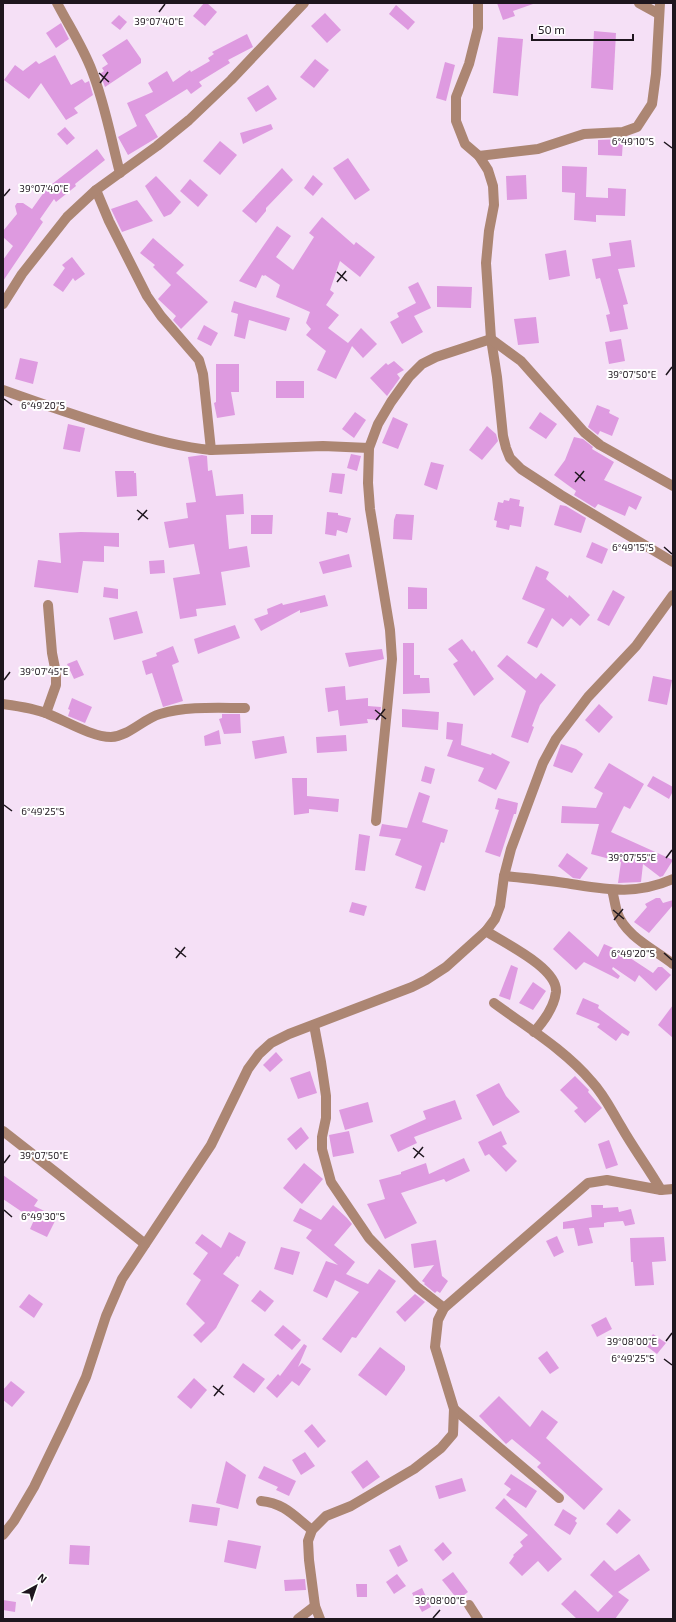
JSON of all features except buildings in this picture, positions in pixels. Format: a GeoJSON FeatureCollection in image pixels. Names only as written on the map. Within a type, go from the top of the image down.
{"type":"FeatureCollection","features":[{"type":"Feature","properties":{"kind":"street"},"geometry":{"type":"LineString","coordinates":[[56,3],[79,43],[92,70],[101,96],[120,173]]}},
{"type":"Feature","properties":{"kind":"street"},"geometry":{"type":"LineString","coordinates":[[3,304],[22,274],[67,217],[96,190],[189,120],[231,80],[304,3]]}},
{"type":"Feature","properties":{"kind":"street"},"geometry":{"type":"LineString","coordinates":[[478,3],[478,28],[469,64],[456,97],[456,121],[465,144],[479,156],[488,170],[494,186],[494,205],[489,231],[486,263],[491,339],[497,377],[503,436],[510,458],[521,469],[561,495],[673,562]]}},
{"type":"Feature","properties":{"kind":"street"},"geometry":{"type":"LineString","coordinates":[[639,3],[659,14]]}},
{"type":"Feature","properties":{"kind":"street"},"geometry":{"type":"LineString","coordinates":[[479,156],[538,149],[584,134],[623,132],[637,127],[652,104],[656,74],[660,3]]}},
{"type":"Feature","properties":{"kind":"street"},"geometry":{"type":"LineString","coordinates":[[96,190],[109,221],[147,296],[160,316],[198,360],[203,374],[211,450]]}},
{"type":"Feature","properties":{"kind":"street"},"geometry":{"type":"LineString","coordinates":[[376,821],[392,659],[390,630],[369,496],[369,448],[378,424],[391,402],[409,377],[422,364],[462,347],[491,339]]}},
{"type":"Feature","properties":{"kind":"street"},"geometry":{"type":"LineString","coordinates":[[491,339],[521,361],[584,432],[600,445],[673,486]]}},
{"type":"Feature","properties":{"kind":"street"},"geometry":{"type":"LineString","coordinates":[[3,390],[73,415],[166,443],[211,450],[323,446],[369,448]]}},
{"type":"Feature","properties":{"kind":"street"},"geometry":{"type":"LineString","coordinates":[[3,1535],[14,1521],[34,1487],[86,1377],[113,1297],[122,1279],[211,1145],[248,1068],[259,1054],[271,1043],[289,1034],[412,987],[426,980],[446,966],[486,931],[495,918],[500,906],[504,876],[511,849],[543,763],[556,739],[588,697],[636,646],[673,595]]}},
{"type":"Feature","properties":{"kind":"street"},"geometry":{"type":"LineString","coordinates":[[46,713],[56,685],[48,605]]}},
{"type":"Feature","properties":{"kind":"street"},"geometry":{"type":"LineString","coordinates":[[3,704],[46,713],[96,734],[110,737],[122,735],[160,714],[194,709],[245,708]]}},
{"type":"Feature","properties":{"kind":"street"},"geometry":{"type":"LineString","coordinates":[[504,876],[545,880],[612,890],[637,889],[673,879]]}},
{"type":"Feature","properties":{"kind":"street"},"geometry":{"type":"LineString","coordinates":[[612,890],[617,913],[624,924],[637,939],[673,964]]}},
{"type":"Feature","properties":{"kind":"street"},"geometry":{"type":"LineString","coordinates":[[486,931],[539,965],[548,973],[552,980],[556,991],[551,1009],[534,1032]]}},
{"type":"Feature","properties":{"kind":"street"},"geometry":{"type":"LineString","coordinates":[[494,1003],[575,1064],[592,1082],[607,1101],[661,1190]]}},
{"type":"Feature","properties":{"kind":"street"},"geometry":{"type":"LineString","coordinates":[[314,1025],[326,1096],[326,1118],[322,1137],[322,1149],[331,1182],[369,1238],[417,1287],[444,1308]]}},
{"type":"Feature","properties":{"kind":"street"},"geometry":{"type":"LineString","coordinates":[[3,1131],[145,1244]]}},
{"type":"Feature","properties":{"kind":"street"},"geometry":{"type":"LineString","coordinates":[[320,1619],[315,1606],[309,1560],[308,1541],[312,1530],[326,1516],[352,1506],[414,1469],[441,1448],[453,1434],[454,1409],[435,1347],[438,1320],[444,1308],[588,1182],[607,1180],[661,1190],[673,1189]]}},
{"type":"Feature","properties":{"kind":"street"},"geometry":{"type":"LineString","coordinates":[[454,1409],[559,1498]]}},
{"type":"Feature","properties":{"kind":"street"},"geometry":{"type":"LineString","coordinates":[[261,1501],[273,1502],[282,1506],[312,1530]]}},
{"type":"Feature","properties":{"kind":"street"},"geometry":{"type":"LineString","coordinates":[[469,1605],[478,1619]]}},
{"type":"Feature","properties":{"kind":"street"},"geometry":{"type":"LineString","coordinates":[[298,1619],[315,1606]]}}]}
